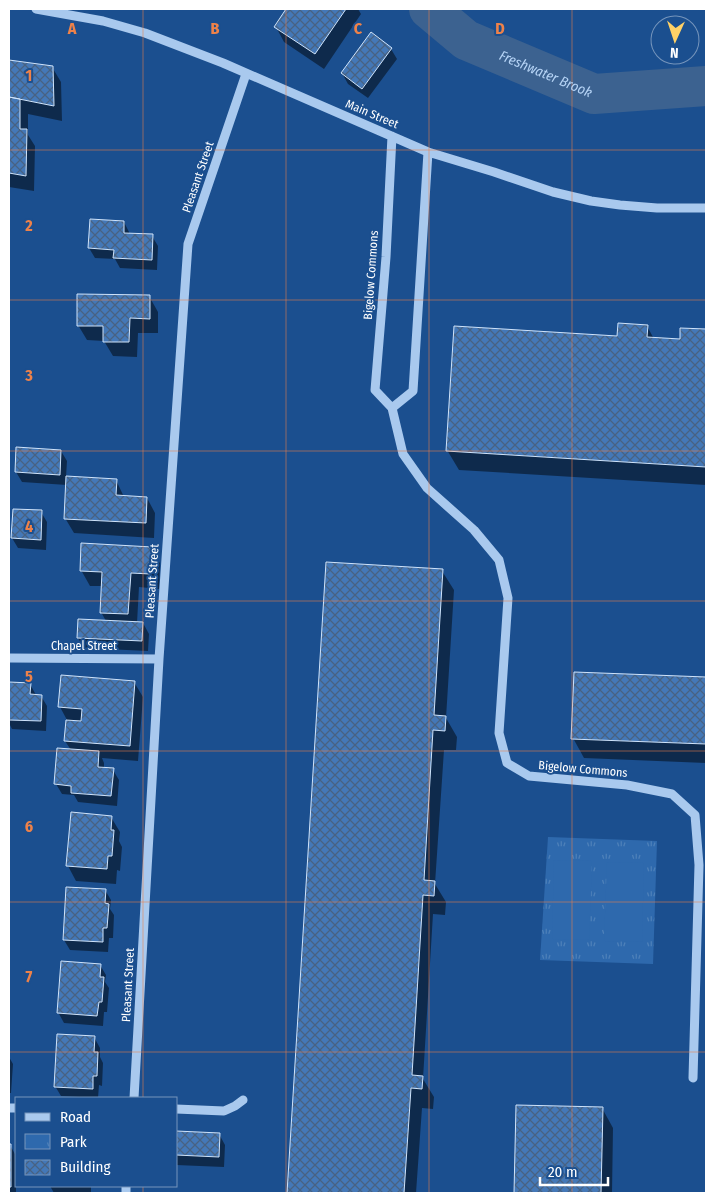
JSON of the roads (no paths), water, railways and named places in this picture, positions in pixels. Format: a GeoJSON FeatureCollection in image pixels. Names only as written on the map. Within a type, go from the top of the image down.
{"type":"FeatureCollection","features":[{"type":"Feature","properties":{"kind":"street","name":"Main Street"},"geometry":{"type":"LineString","coordinates":[[36,9],[103,21],[145,33],[223,63],[428,152],[552,192],[591,201],[620,205],[657,208],[706,208]]}},
{"type":"Feature","properties":{"kind":"street","name":"Pleasant Street"},"geometry":{"type":"LineString","coordinates":[[134,1097],[159,659],[188,244],[246,74]]}},
{"type":"Feature","properties":{"kind":"street","name":"Bigelow Commons"},"geometry":{"type":"LineString","coordinates":[[392,136],[386,257],[375,390],[392,408],[403,454],[426,488],[474,530],[499,560],[508,598],[500,734],[507,763],[529,776],[627,785],[672,794],[695,815],[699,865],[693,1078]]}},
{"type":"Feature","properties":{"kind":"street"},"geometry":{"type":"LineString","coordinates":[[392,408],[413,391],[428,152]]}},
{"type":"Feature","properties":{"kind":"street","name":"Chapel Street"},"geometry":{"type":"LineString","coordinates":[[9,658],[159,659]]}},
{"type":"Feature","properties":{"kind":"street"},"geometry":{"type":"LineString","coordinates":[[178,1109],[224,1111],[243,1100]]}},
{"type":"Feature","properties":{"kind":"waterway","name":"Freshwater Brook"},"geometry":{"type":"LineString","coordinates":[[429,9],[466,40],[594,94],[706,86]]}}]}
